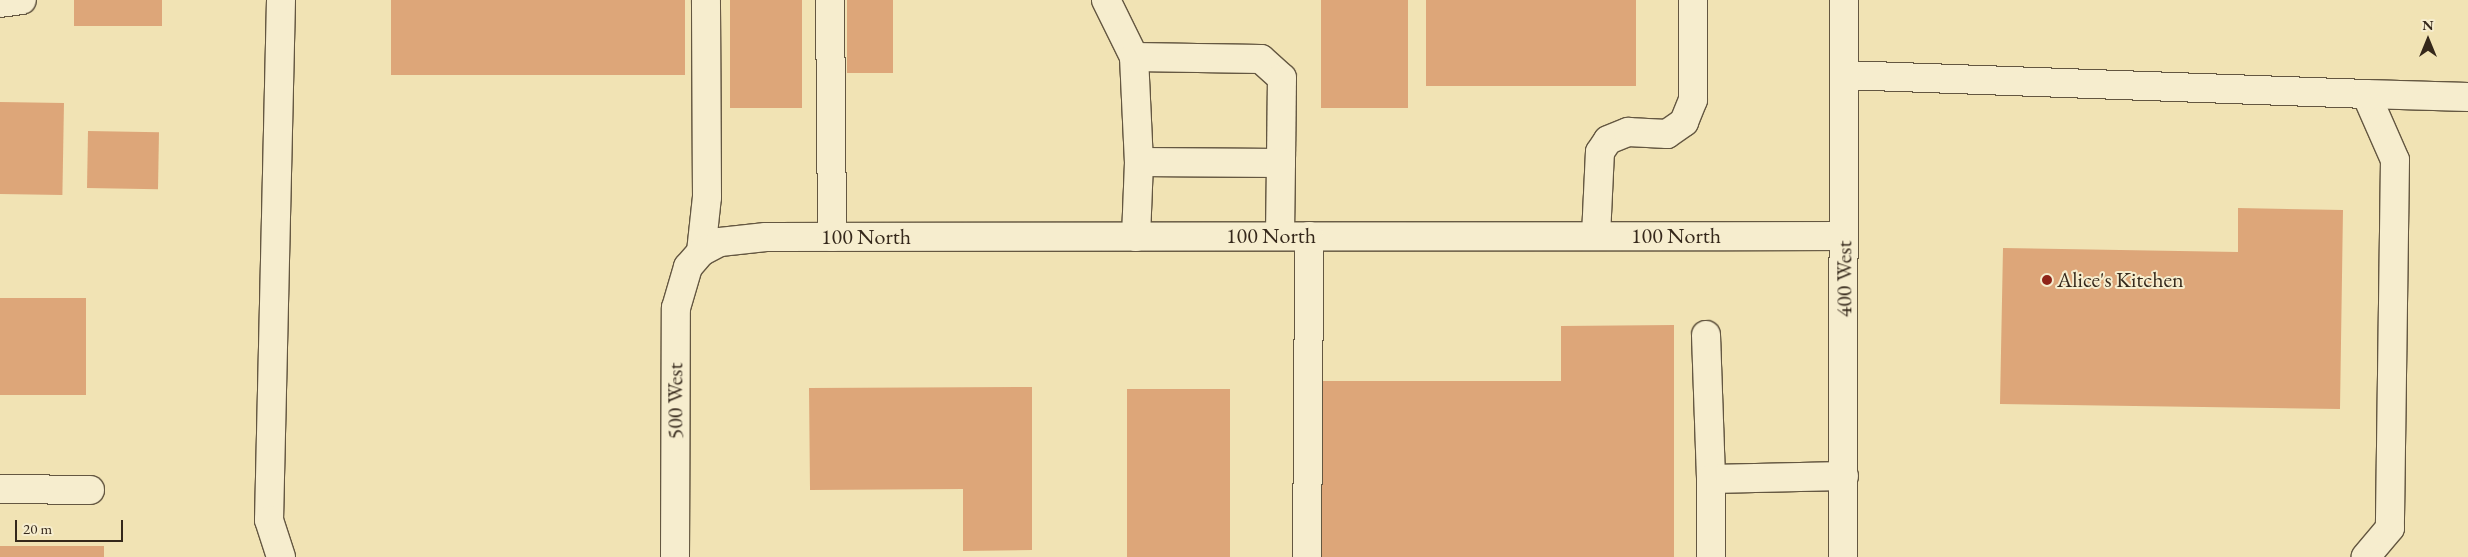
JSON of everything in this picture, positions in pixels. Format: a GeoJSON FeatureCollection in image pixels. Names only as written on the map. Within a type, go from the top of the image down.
{"type":"FeatureCollection","features":[{"type":"Feature","properties":{"kind":"street"},"geometry":{"type":"LineString","coordinates":[[0,3],[22,0]]}},
{"type":"Feature","properties":{"kind":"street"},"geometry":{"type":"LineString","coordinates":[[281,0],[269,520],[281,557]]}},
{"type":"Feature","properties":{"kind":"street"},"geometry":{"type":"LineString","coordinates":[[701,252],[707,196],[706,0]]}},
{"type":"Feature","properties":{"kind":"street"},"geometry":{"type":"LineString","coordinates":[[830,0],[832,237]]}},
{"type":"Feature","properties":{"kind":"street"},"geometry":{"type":"LineString","coordinates":[[1106,0],[1134,57],[1139,162],[1136,237]]}},
{"type":"Feature","properties":{"kind":"street"},"geometry":{"type":"LineString","coordinates":[[1596,236],[1600,152],[1608,140],[1628,132],[1667,134],[1684,122],[1693,100],[1693,0]]}},
{"type":"Feature","properties":{"kind":"street","name":"400 West"},"geometry":{"type":"LineString","coordinates":[[1843,557],[1844,0]]}},
{"type":"Feature","properties":{"kind":"street"},"geometry":{"type":"LineString","coordinates":[[1134,57],[1261,59],[1282,78],[1280,236]]}},
{"type":"Feature","properties":{"kind":"street"},"geometry":{"type":"LineString","coordinates":[[1844,75],[2468,97]]}},
{"type":"Feature","properties":{"kind":"street"},"geometry":{"type":"LineString","coordinates":[[2366,94],[2396,160],[2390,528],[2366,557]]}},
{"type":"Feature","properties":{"kind":"street"},"geometry":{"type":"LineString","coordinates":[[1139,162],[1281,163]]}},
{"type":"Feature","properties":{"kind":"street"},"geometry":{"type":"LineString","coordinates":[[1307,557],[1309,236]]}},
{"type":"Feature","properties":{"kind":"street","name":"100 North"},"geometry":{"type":"LineString","coordinates":[[701,252],[720,242],[742,238],[1844,236]]}},
{"type":"Feature","properties":{"kind":"street","name":"500 West"},"geometry":{"type":"LineString","coordinates":[[675,557],[676,308],[688,267],[701,252]]}},
{"type":"Feature","properties":{"kind":"street"},"geometry":{"type":"LineString","coordinates":[[1706,335],[1711,479],[1711,557]]}},
{"type":"Feature","properties":{"kind":"street"},"geometry":{"type":"LineString","coordinates":[[1711,479],[1844,476]]}},
{"type":"Feature","properties":{"kind":"street"},"geometry":{"type":"LineString","coordinates":[[0,489],[90,490]]}},
{"type":"Feature","properties":{"kind":"building"},"geometry":{"type":"Polygon","coordinates":[[[74,0],[162,0],[162,26],[74,26],[74,0]]]}},
{"type":"Feature","properties":{"kind":"building"},"geometry":{"type":"Polygon","coordinates":[[[391,0],[685,0],[685,75],[391,75],[391,0]]]}},
{"type":"Feature","properties":{"kind":"building"},"geometry":{"type":"Polygon","coordinates":[[[730,0],[802,0],[802,108],[730,108],[730,0]]]}},
{"type":"Feature","properties":{"kind":"building"},"geometry":{"type":"Polygon","coordinates":[[[847,0],[893,0],[893,73],[847,73],[847,0]]]}},
{"type":"Feature","properties":{"kind":"building"},"geometry":{"type":"Polygon","coordinates":[[[1321,0],[1408,0],[1408,108],[1321,108],[1321,0]]]}},
{"type":"Feature","properties":{"kind":"building"},"geometry":{"type":"Polygon","coordinates":[[[1426,0],[1636,0],[1636,86],[1426,86],[1426,0]]]}},
{"type":"Feature","properties":{"kind":"building"},"geometry":{"type":"Polygon","coordinates":[[[0,102],[64,103],[62,195],[0,194],[0,102]]]}},
{"type":"Feature","properties":{"kind":"building"},"geometry":{"type":"Polygon","coordinates":[[[88,131],[159,132],[158,189],[87,188],[88,131]]]}},
{"type":"Feature","properties":{"kind":"building"},"geometry":{"type":"Polygon","coordinates":[[[2238,208],[2343,210],[2340,409],[2000,404],[2003,248],[2238,252],[2238,208]]]}},
{"type":"Feature","properties":{"kind":"building"},"geometry":{"type":"Polygon","coordinates":[[[0,298],[86,298],[86,395],[0,395],[0,298]]]}},
{"type":"Feature","properties":{"kind":"building"},"geometry":{"type":"Polygon","coordinates":[[[1674,325],[1674,557],[1319,557],[1319,381],[1561,381],[1561,326],[1674,325]]]}},
{"type":"Feature","properties":{"kind":"building"},"geometry":{"type":"Polygon","coordinates":[[[1032,387],[1032,550],[963,551],[963,489],[810,490],[809,388],[1032,387]]]}},
{"type":"Feature","properties":{"kind":"building"},"geometry":{"type":"Polygon","coordinates":[[[1127,389],[1230,389],[1230,557],[1127,557],[1127,389]]]}},
{"type":"Feature","properties":{"kind":"building"},"geometry":{"type":"Polygon","coordinates":[[[0,546],[104,546],[104,557],[0,557],[0,546]]]}},
{"type":"Feature","properties":{"kind":"place","name":"Alice's Kitchen"},"geometry":{"type":"Point","coordinates":[2047,280]}}]}
